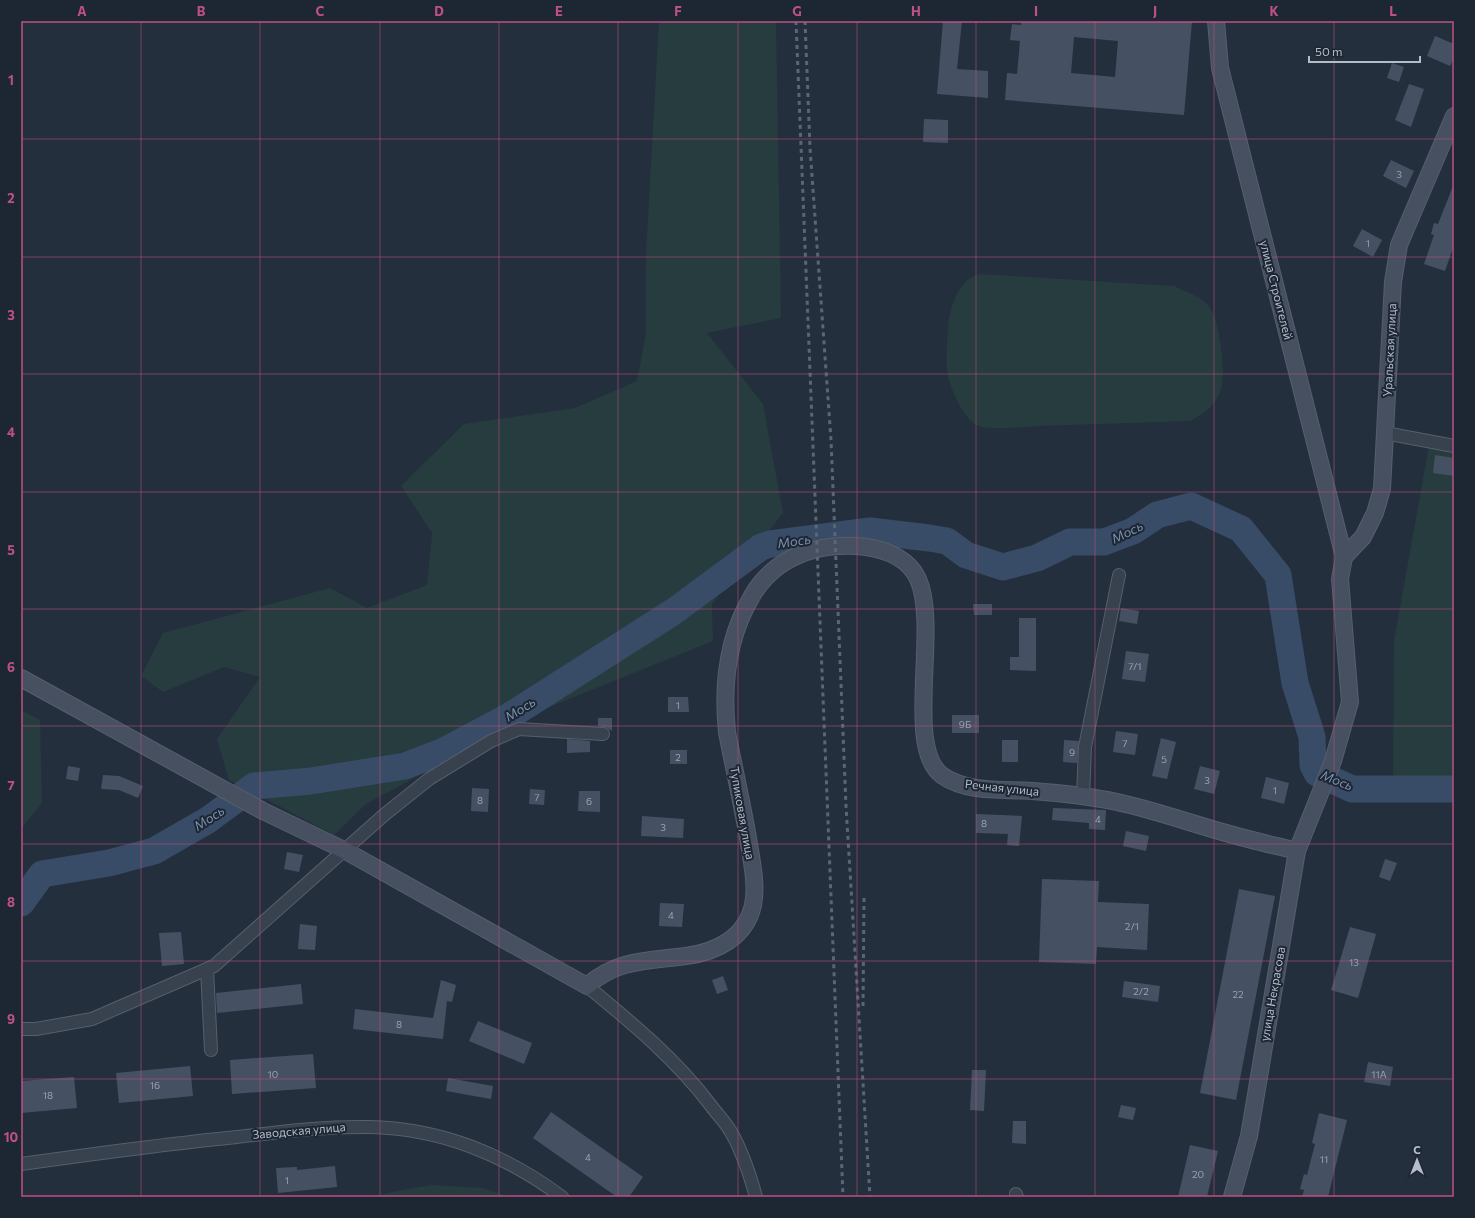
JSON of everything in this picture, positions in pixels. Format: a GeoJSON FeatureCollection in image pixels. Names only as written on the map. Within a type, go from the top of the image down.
{"type":"FeatureCollection","features":[{"type":"Feature","properties":{"kind":"street","name":"улица Строителей"},"geometry":{"type":"LineString","coordinates":[[1216,21],[1220,68],[1344,557]]}},
{"type":"Feature","properties":{"kind":"street","name":"Уральская улица"},"geometry":{"type":"LineString","coordinates":[[1344,557],[1363,536],[1375,513],[1382,489],[1393,282],[1400,245],[1449,143],[1454,116]]}},
{"type":"Feature","properties":{"kind":"street"},"geometry":{"type":"LineString","coordinates":[[1385,433],[1454,446]]}},
{"type":"Feature","properties":{"kind":"street","name":"Речная улица"},"geometry":{"type":"LineString","coordinates":[[801,554],[828,548],[868,547],[892,554],[903,561],[917,578],[925,605],[927,625],[923,734],[928,757],[934,768],[951,781],[970,786],[1083,796],[1118,802],[1297,851]]}},
{"type":"Feature","properties":{"kind":"street","name":"Тупиковая улица"},"geometry":{"type":"LineString","coordinates":[[587,986],[600,974],[623,965],[711,951],[731,940],[747,921],[753,904],[754,894],[746,824],[727,732],[725,692],[729,650],[735,630],[752,594],[775,569],[801,554]]}},
{"type":"Feature","properties":{"kind":"street","name":"улица Некрасова"},"geometry":{"type":"LineString","coordinates":[[1232,1197],[1249,1136],[1297,851],[1333,761],[1350,702],[1340,579],[1344,557]]}},
{"type":"Feature","properties":{"kind":"street"},"geometry":{"type":"LineString","coordinates":[[1083,796],[1085,747],[1119,576]]}},
{"type":"Feature","properties":{"kind":"street"},"geometry":{"type":"LineString","coordinates":[[21,678],[263,811],[344,850],[587,986],[643,1032],[678,1066],[704,1096],[730,1131],[752,1181],[756,1197]]}},
{"type":"Feature","properties":{"kind":"street"},"geometry":{"type":"LineString","coordinates":[[21,1029],[36,1029],[92,1019],[214,966],[361,834],[429,779],[491,742],[519,729],[603,734]]}},
{"type":"Feature","properties":{"kind":"street"},"geometry":{"type":"LineString","coordinates":[[207,969],[211,1050]]}},
{"type":"Feature","properties":{"kind":"street","name":"Заводская улица"},"geometry":{"type":"LineString","coordinates":[[21,1164],[195,1141],[289,1131],[347,1127],[384,1127],[433,1134],[483,1150],[530,1174],[562,1197]]}},
{"type":"Feature","properties":{"kind":"green space"},"geometry":{"type":"Polygon","coordinates":[[[659,21],[776,21],[781,318],[707,333],[763,404],[783,513],[712,604],[713,641],[532,714],[366,804],[334,835],[229,780],[217,739],[260,677],[224,667],[163,692],[141,676],[163,633],[330,588],[367,608],[427,585],[432,533],[401,486],[464,424],[575,408],[637,381],[646,333],[646,252],[659,21]]]}},
{"type":"Feature","properties":{"kind":"green space"},"geometry":{"type":"Polygon","coordinates":[[[980,274],[1174,286],[1194,295],[1203,300],[1210,308],[1217,327],[1221,347],[1223,371],[1220,391],[1217,399],[1211,407],[1190,421],[1005,428],[988,428],[976,425],[961,408],[953,392],[947,370],[947,355],[949,322],[952,305],[965,282],[980,274]]]}},
{"type":"Feature","properties":{"kind":"green space"},"geometry":{"type":"Polygon","coordinates":[[[1429,446],[1454,452],[1454,777],[1393,780],[1394,641],[1429,446]]]}},
{"type":"Feature","properties":{"kind":"green space"},"geometry":{"type":"Polygon","coordinates":[[[21,710],[40,720],[42,803],[21,829],[21,710]]]}},
{"type":"Feature","properties":{"kind":"green space"},"geometry":{"type":"Polygon","coordinates":[[[432,1185],[482,1188],[512,1197],[372,1197],[432,1185]]]}},
{"type":"Feature","properties":{"kind":"building"},"geometry":{"type":"Polygon","coordinates":[[[943,21],[962,21],[957,69],[988,71],[988,98],[937,94],[943,21]]]}},
{"type":"Feature","properties":{"kind":"building"},"geometry":{"type":"Polygon","coordinates":[[[1021,21],[1192,21],[1184,115],[1005,100],[1007,73],[1017,74],[1020,41],[1010,40],[1012,24],[1021,25],[1021,21]],[[1074,37],[1071,73],[1115,77],[1118,41],[1074,37]]]}},
{"type":"Feature","properties":{"kind":"building"},"geometry":{"type":"Polygon","coordinates":[[[1435,36],[1454,44],[1454,58],[1450,66],[1427,56],[1435,36]]]}},
{"type":"Feature","properties":{"kind":"building"},"geometry":{"type":"Polygon","coordinates":[[[1392,63],[1404,67],[1399,82],[1387,78],[1392,63]]]}},
{"type":"Feature","properties":{"kind":"building"},"geometry":{"type":"Polygon","coordinates":[[[1409,84],[1424,89],[1411,127],[1395,120],[1409,84]]]}},
{"type":"Feature","properties":{"kind":"building"},"geometry":{"type":"Polygon","coordinates":[[[924,119],[948,120],[948,143],[923,142],[924,119]]]}},
{"type":"Feature","properties":{"kind":"building"},"geometry":{"type":"Polygon","coordinates":[[[1391,160],[1414,171],[1406,188],[1383,176],[1391,160]]]}},
{"type":"Feature","properties":{"kind":"building"},"geometry":{"type":"Polygon","coordinates":[[[1453,186],[1454,245],[1445,271],[1424,264],[1434,235],[1431,234],[1434,223],[1438,224],[1453,186]]]}},
{"type":"Feature","properties":{"kind":"building"},"geometry":{"type":"Polygon","coordinates":[[[1362,229],[1382,240],[1373,257],[1353,246],[1362,229]]]}},
{"type":"Feature","properties":{"kind":"building"},"geometry":{"type":"Polygon","coordinates":[[[1435,455],[1454,458],[1454,476],[1433,473],[1435,455]]]}},
{"type":"Feature","properties":{"kind":"building"},"geometry":{"type":"Polygon","coordinates":[[[973,604],[992,604],[992,615],[974,615],[973,604]]]}},
{"type":"Feature","properties":{"kind":"building"},"geometry":{"type":"Polygon","coordinates":[[[1121,608],[1139,611],[1137,624],[1119,621],[1121,608]]]}},
{"type":"Feature","properties":{"kind":"building"},"geometry":{"type":"Polygon","coordinates":[[[1019,618],[1036,618],[1036,671],[1010,670],[1010,657],[1019,657],[1019,618]]]}},
{"type":"Feature","properties":{"kind":"building"},"geometry":{"type":"Polygon","coordinates":[[[1126,651],[1149,654],[1145,682],[1122,679],[1126,651]]]}},
{"type":"Feature","properties":{"kind":"building"},"geometry":{"type":"Polygon","coordinates":[[[668,697],[688,697],[689,712],[668,712],[668,697]]]}},
{"type":"Feature","properties":{"kind":"building"},"geometry":{"type":"Polygon","coordinates":[[[952,715],[979,715],[979,733],[952,733],[952,715]]]}},
{"type":"Feature","properties":{"kind":"building"},"geometry":{"type":"Polygon","coordinates":[[[598,718],[612,718],[612,731],[598,726],[598,718]]]}},
{"type":"Feature","properties":{"kind":"building"},"geometry":{"type":"Polygon","coordinates":[[[1116,731],[1138,734],[1135,755],[1113,752],[1116,731]]]}},
{"type":"Feature","properties":{"kind":"building"},"geometry":{"type":"Polygon","coordinates":[[[1161,738],[1176,742],[1167,779],[1152,776],[1161,738]]]}},
{"type":"Feature","properties":{"kind":"building"},"geometry":{"type":"Polygon","coordinates":[[[567,739],[590,741],[590,752],[567,753],[567,739]]]}},
{"type":"Feature","properties":{"kind":"building"},"geometry":{"type":"Polygon","coordinates":[[[1002,740],[1018,740],[1018,762],[1002,762],[1002,740]]]}},
{"type":"Feature","properties":{"kind":"building"},"geometry":{"type":"Polygon","coordinates":[[[1064,740],[1079,741],[1077,763],[1063,762],[1064,740]]]}},
{"type":"Feature","properties":{"kind":"building"},"geometry":{"type":"Polygon","coordinates":[[[670,750],[687,750],[687,764],[670,764],[670,750]]]}},
{"type":"Feature","properties":{"kind":"building"},"geometry":{"type":"Polygon","coordinates":[[[68,766],[80,768],[78,781],[66,779],[68,766]]]}},
{"type":"Feature","properties":{"kind":"building"},"geometry":{"type":"Polygon","coordinates":[[[1200,766],[1220,771],[1214,794],[1194,789],[1200,766]]]}},
{"type":"Feature","properties":{"kind":"building"},"geometry":{"type":"Polygon","coordinates":[[[103,775],[119,776],[143,786],[138,798],[119,790],[101,789],[103,775]]]}},
{"type":"Feature","properties":{"kind":"building"},"geometry":{"type":"Polygon","coordinates":[[[1266,777],[1289,783],[1284,804],[1261,798],[1266,777]]]}},
{"type":"Feature","properties":{"kind":"building"},"geometry":{"type":"Polygon","coordinates":[[[472,788],[489,789],[488,812],[471,811],[472,788]]]}},
{"type":"Feature","properties":{"kind":"building"},"geometry":{"type":"Polygon","coordinates":[[[530,789],[545,790],[544,805],[529,804],[530,789]]]}},
{"type":"Feature","properties":{"kind":"building"},"geometry":{"type":"Polygon","coordinates":[[[579,791],[600,791],[600,812],[578,811],[579,791]]]}},
{"type":"Feature","properties":{"kind":"building"},"geometry":{"type":"Polygon","coordinates":[[[1053,808],[1106,810],[1105,830],[1089,829],[1089,823],[1052,820],[1053,808]]]}},
{"type":"Feature","properties":{"kind":"building"},"geometry":{"type":"Polygon","coordinates":[[[976,814],[1022,816],[1019,846],[1007,845],[1008,834],[976,833],[976,814]]]}},
{"type":"Feature","properties":{"kind":"building"},"geometry":{"type":"Polygon","coordinates":[[[642,816],[684,819],[683,838],[641,836],[642,816]]]}},
{"type":"Feature","properties":{"kind":"building"},"geometry":{"type":"Polygon","coordinates":[[[1126,831],[1149,836],[1146,851],[1123,846],[1126,831]]]}},
{"type":"Feature","properties":{"kind":"building"},"geometry":{"type":"Polygon","coordinates":[[[287,852],[303,855],[299,872],[284,869],[287,852]]]}},
{"type":"Feature","properties":{"kind":"building"},"geometry":{"type":"Polygon","coordinates":[[[1385,859],[1397,863],[1390,881],[1379,877],[1385,859]]]}},
{"type":"Feature","properties":{"kind":"building"},"geometry":{"type":"Polygon","coordinates":[[[1042,879],[1099,881],[1098,902],[1149,904],[1147,950],[1097,947],[1096,964],[1039,962],[1042,879]]]}},
{"type":"Feature","properties":{"kind":"building"},"geometry":{"type":"Polygon","coordinates":[[[1239,889],[1275,896],[1236,1100],[1200,1093],[1239,889]]]}},
{"type":"Feature","properties":{"kind":"building"},"geometry":{"type":"Polygon","coordinates":[[[660,903],[684,904],[682,927],[659,926],[660,903]]]}},
{"type":"Feature","properties":{"kind":"building"},"geometry":{"type":"Polygon","coordinates":[[[300,924],[317,926],[315,950],[298,949],[300,924]]]}},
{"type":"Feature","properties":{"kind":"building"},"geometry":{"type":"Polygon","coordinates":[[[1350,927],[1376,934],[1358,998],[1331,990],[1350,927]]]}},
{"type":"Feature","properties":{"kind":"building"},"geometry":{"type":"Polygon","coordinates":[[[181,932],[184,964],[162,966],[159,933],[181,932]]]}},
{"type":"Feature","properties":{"kind":"building"},"geometry":{"type":"Polygon","coordinates":[[[723,976],[728,990],[717,994],[712,980],[723,976]]]}},
{"type":"Feature","properties":{"kind":"building"},"geometry":{"type":"Polygon","coordinates":[[[441,980],[456,985],[452,1002],[447,1001],[443,1039],[353,1029],[355,1009],[433,1018],[441,980]]]}},
{"type":"Feature","properties":{"kind":"building"},"geometry":{"type":"Polygon","coordinates":[[[1124,981],[1160,986],[1158,1002],[1122,997],[1124,981]]]}},
{"type":"Feature","properties":{"kind":"building"},"geometry":{"type":"Polygon","coordinates":[[[301,984],[303,1004],[217,1013],[216,993],[301,984]]]}},
{"type":"Feature","properties":{"kind":"building"},"geometry":{"type":"Polygon","coordinates":[[[478,1021],[532,1043],[524,1064],[469,1041],[478,1021]]]}},
{"type":"Feature","properties":{"kind":"building"},"geometry":{"type":"Polygon","coordinates":[[[313,1054],[316,1088],[232,1094],[230,1060],[313,1054]]]}},
{"type":"Feature","properties":{"kind":"building"},"geometry":{"type":"Polygon","coordinates":[[[1368,1062],[1393,1067],[1390,1086],[1364,1082],[1368,1062]]]}},
{"type":"Feature","properties":{"kind":"building"},"geometry":{"type":"Polygon","coordinates":[[[190,1066],[193,1096],[119,1103],[116,1073],[190,1066]]]}},
{"type":"Feature","properties":{"kind":"building"},"geometry":{"type":"Polygon","coordinates":[[[972,1070],[986,1070],[984,1111],[970,1110],[972,1070]]]}},
{"type":"Feature","properties":{"kind":"building"},"geometry":{"type":"Polygon","coordinates":[[[74,1077],[77,1108],[21,1113],[21,1081],[74,1077]]]}},
{"type":"Feature","properties":{"kind":"building"},"geometry":{"type":"Polygon","coordinates":[[[448,1078],[493,1086],[491,1099],[446,1091],[448,1078]]]}},
{"type":"Feature","properties":{"kind":"building"},"geometry":{"type":"Polygon","coordinates":[[[1121,1105],[1136,1108],[1133,1120],[1118,1117],[1121,1105]]]}},
{"type":"Feature","properties":{"kind":"building"},"geometry":{"type":"Polygon","coordinates":[[[551,1112],[643,1177],[629,1197],[617,1197],[533,1138],[551,1112]]]}},
{"type":"Feature","properties":{"kind":"building"},"geometry":{"type":"Polygon","coordinates":[[[1319,1113],[1347,1120],[1328,1197],[1302,1197],[1304,1190],[1300,1189],[1304,1174],[1307,1175],[1315,1144],[1312,1143],[1319,1113]]]}},
{"type":"Feature","properties":{"kind":"building"},"geometry":{"type":"Polygon","coordinates":[[[1013,1121],[1026,1121],[1026,1144],[1012,1143],[1013,1121]]]}},
{"type":"Feature","properties":{"kind":"building"},"geometry":{"type":"Polygon","coordinates":[[[1190,1145],[1218,1151],[1207,1197],[1178,1197],[1190,1145]]]}},
{"type":"Feature","properties":{"kind":"building"},"geometry":{"type":"Polygon","coordinates":[[[335,1166],[337,1187],[278,1193],[276,1168],[297,1167],[297,1170],[335,1166]]]}},
{"type":"Feature","properties":{"kind":"waterway","name":"Мось"},"geometry":{"type":"LineString","coordinates":[[21,903],[42,874],[109,863],[154,851],[208,820],[254,786],[311,781],[405,766],[444,751],[508,717],[673,612],[761,547],[770,544],[870,531],[947,541],[966,555],[1003,567],[1037,558],[1070,542],[1104,542],[1133,531],[1157,515],[1191,506],[1241,529],[1278,575],[1295,683],[1312,737],[1313,765],[1317,773],[1352,789],[1454,789]]}},
{"type":"Feature","properties":{"kind":"railway"},"geometry":{"type":"LineString","coordinates":[[796,21],[843,1197]]}},
{"type":"Feature","properties":{"kind":"railway"},"geometry":{"type":"LineString","coordinates":[[805,21],[810,148],[831,440],[846,806],[870,1197]]}},
{"type":"Feature","properties":{"kind":"railway"},"geometry":{"type":"LineString","coordinates":[[863,1006],[864,898]]}}]}
